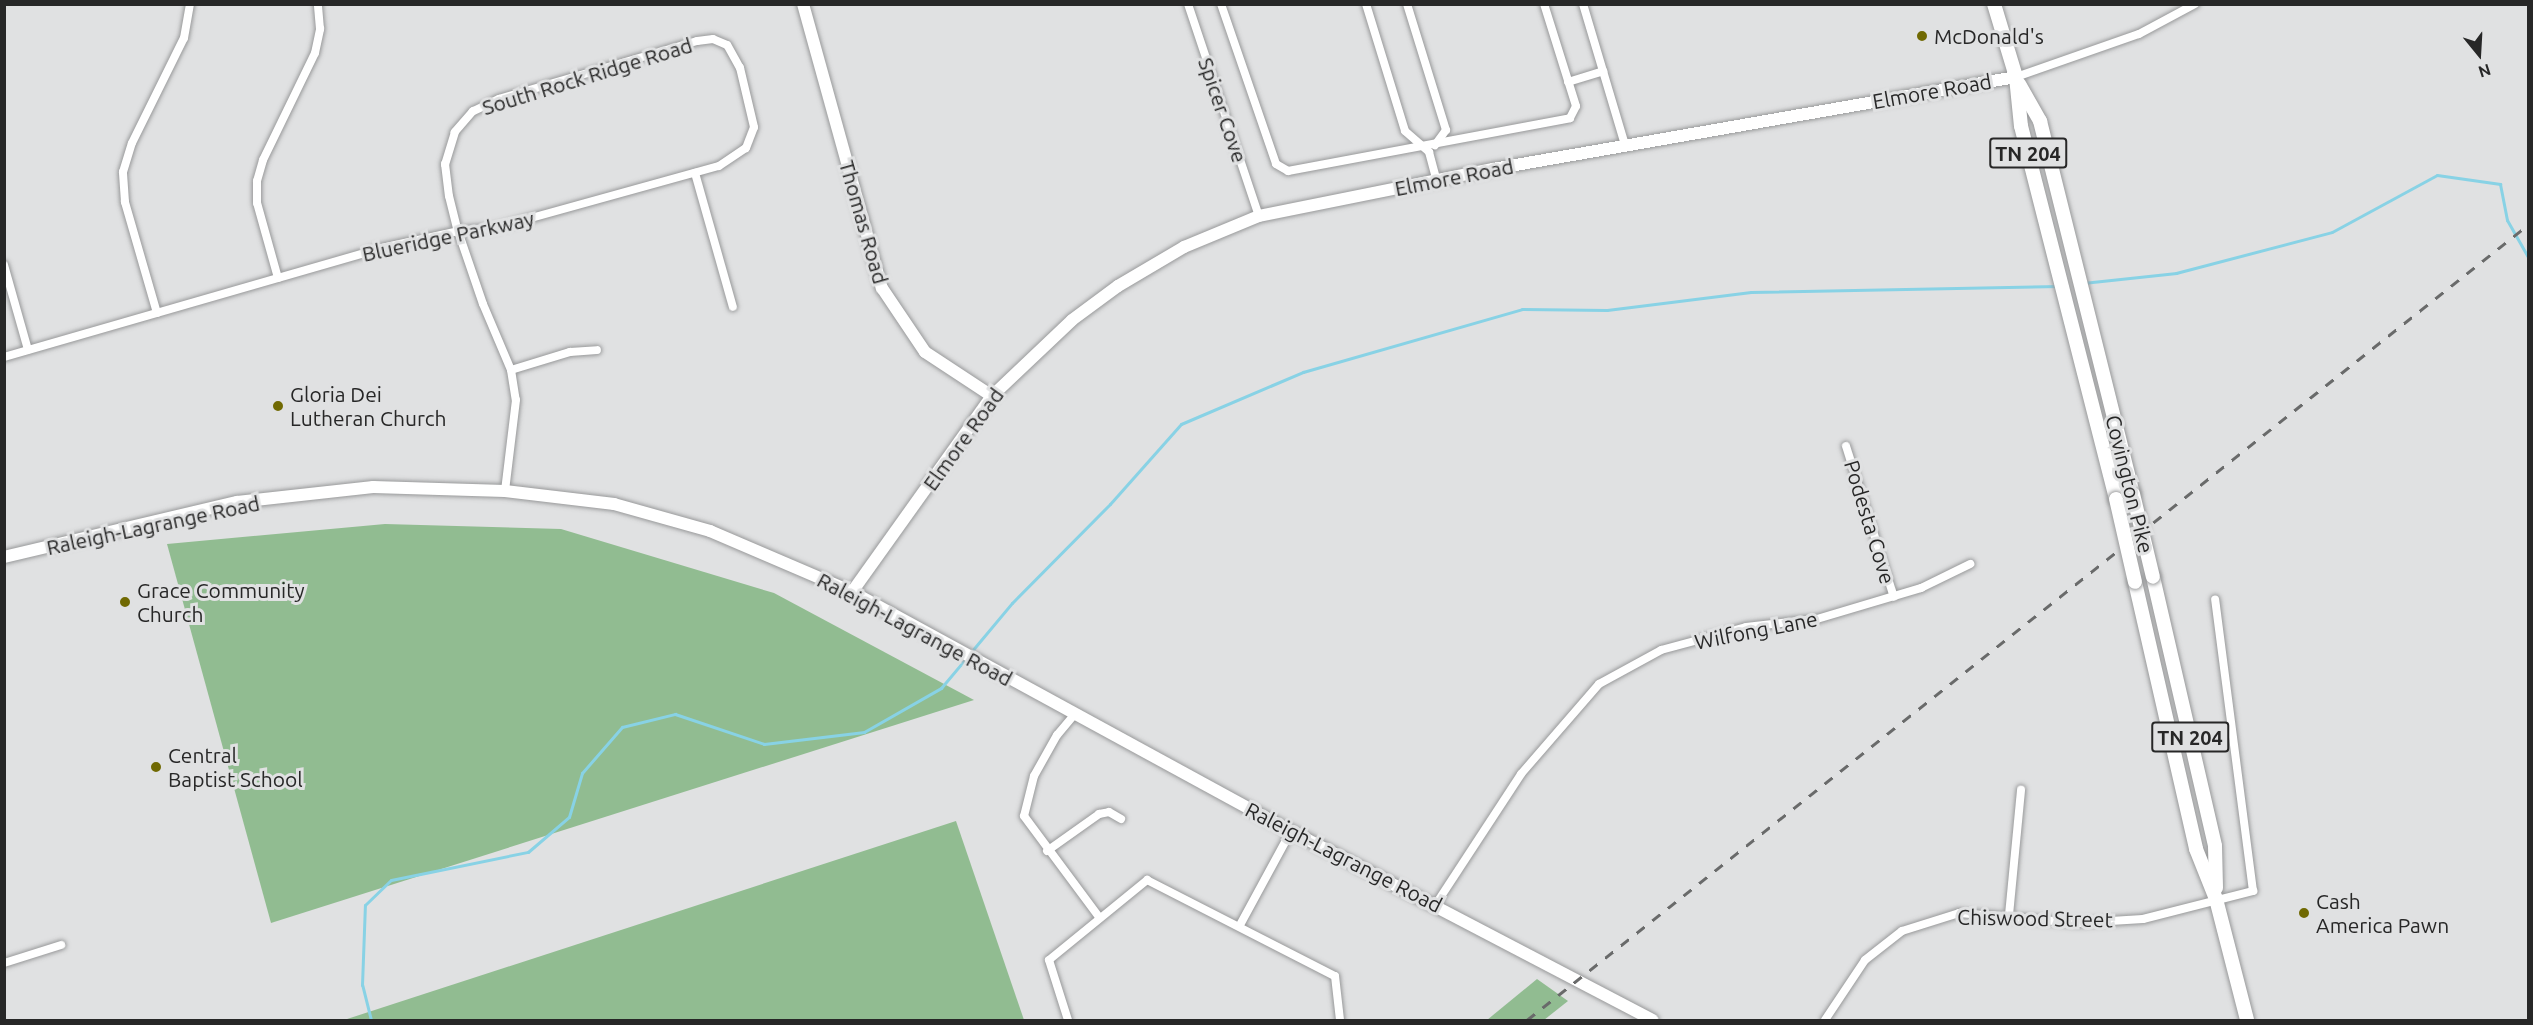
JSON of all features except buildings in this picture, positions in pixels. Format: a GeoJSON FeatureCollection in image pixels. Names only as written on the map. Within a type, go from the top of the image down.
{"type":"FeatureCollection","features":[{"type":"Feature","properties":{"kind":"main road","name":"Covington Pike"},"geometry":{"type":"LineString","coordinates":[[1994,4],[2016,77],[2021,126],[2116,499],[2196,849],[2216,899],[2247,1020]]}},
{"type":"Feature","properties":{"kind":"main road","name":"Covington Pike"},"geometry":{"type":"LineString","coordinates":[[2016,77],[2040,122],[2153,576],[2215,846],[2216,899]]}},
{"type":"Feature","properties":{"kind":"street"},"geometry":{"type":"LineString","coordinates":[[158,312],[125,202],[123,172],[132,143],[184,38],[190,4]]}},
{"type":"Feature","properties":{"kind":"street"},"geometry":{"type":"LineString","coordinates":[[278,278],[257,203],[257,181],[263,160],[315,53],[320,29],[318,4]]}},
{"type":"Feature","properties":{"kind":"street","name":"Thomas Road"},"geometry":{"type":"LineString","coordinates":[[803,4],[882,288],[925,352],[992,396]]}},
{"type":"Feature","properties":{"kind":"street","name":"Spicer Cove"},"geometry":{"type":"LineString","coordinates":[[1188,4],[1259,216]]}},
{"type":"Feature","properties":{"kind":"street"},"geometry":{"type":"LineString","coordinates":[[1221,4],[1276,164],[1288,171],[1570,118],[1575,106],[1545,4]]}},
{"type":"Feature","properties":{"kind":"street"},"geometry":{"type":"LineString","coordinates":[[1366,4],[1405,131],[1429,152],[1437,181]]}},
{"type":"Feature","properties":{"kind":"street"},"geometry":{"type":"LineString","coordinates":[[1407,4],[1446,130],[1429,152]]}},
{"type":"Feature","properties":{"kind":"street"},"geometry":{"type":"LineString","coordinates":[[1583,4],[1625,145]]}},
{"type":"Feature","properties":{"kind":"street","name":"Elmore Road"},"geometry":{"type":"LineString","coordinates":[[852,592],[992,396],[1072,320],[1118,286],[1184,247],[1259,216],[1625,145],[2016,77],[2139,34],[2195,4]]}},
{"type":"Feature","properties":{"kind":"street","name":"South Rock Ridge Road"},"geometry":{"type":"LineString","coordinates":[[458,231],[445,164],[455,132],[472,111],[499,99],[697,41],[713,39],[727,45]]}},
{"type":"Feature","properties":{"kind":"street","name":"Blueridge Parkway"},"geometry":{"type":"LineString","coordinates":[[4,357],[278,278],[458,231],[495,228],[695,173],[736,159],[752,137],[753,117],[740,68],[727,45]]}},
{"type":"Feature","properties":{"kind":"street"},"geometry":{"type":"LineString","coordinates":[[1568,82],[1603,71]]}},
{"type":"Feature","properties":{"kind":"street"},"geometry":{"type":"LineString","coordinates":[[695,173],[733,307]]}},
{"type":"Feature","properties":{"kind":"street"},"geometry":{"type":"LineString","coordinates":[[458,231],[483,304],[511,370],[516,400],[514,435],[505,491]]}},
{"type":"Feature","properties":{"kind":"street"},"geometry":{"type":"LineString","coordinates":[[4,265],[28,350]]}},
{"type":"Feature","properties":{"kind":"street"},"geometry":{"type":"LineString","coordinates":[[511,370],[570,352],[597,350]]}},
{"type":"Feature","properties":{"kind":"street","name":"Podesta Cove"},"geometry":{"type":"LineString","coordinates":[[1846,446],[1893,597]]}},
{"type":"Feature","properties":{"kind":"street","name":"Raleigh-Lagrange Road"},"geometry":{"type":"LineString","coordinates":[[4,556],[237,502],[373,487],[505,491],[614,504],[710,531],[852,592],[1074,715],[1653,1020]]}},
{"type":"Feature","properties":{"kind":"street","name":"Wilfong Lane"},"geometry":{"type":"LineString","coordinates":[[1436,904],[1521,774],[1599,684],[1661,650],[1746,627],[1817,619],[1893,597],[1970,564]]}},
{"type":"Feature","properties":{"kind":"street","name":"Chiswood Street"},"geometry":{"type":"LineString","coordinates":[[1824,1020],[1865,960],[1902,931],[1959,913],[2009,915],[2078,923],[2143,919],[2253,891],[2215,599]]}},
{"type":"Feature","properties":{"kind":"street"},"geometry":{"type":"LineString","coordinates":[[1074,715],[1049,748],[1026,802],[1024,816],[1047,851],[1099,917]]}},
{"type":"Feature","properties":{"kind":"street"},"geometry":{"type":"LineString","coordinates":[[2009,915],[2021,790]]}},
{"type":"Feature","properties":{"kind":"street"},"geometry":{"type":"LineString","coordinates":[[1047,851],[1099,814],[1109,812],[1121,819]]}},
{"type":"Feature","properties":{"kind":"street"},"geometry":{"type":"LineString","coordinates":[[1240,925],[1292,831]]}},
{"type":"Feature","properties":{"kind":"street"},"geometry":{"type":"LineString","coordinates":[[1068,1020],[1049,960],[1099,917],[1148,880],[1240,925],[1335,976],[1340,1020]]}},
{"type":"Feature","properties":{"kind":"street"},"geometry":{"type":"LineString","coordinates":[[4,963],[61,945]]}},
{"type":"Feature","properties":{"kind":"green space"},"geometry":{"type":"Polygon","coordinates":[[[385,524],[561,529],[774,593],[974,700],[271,923],[167,544],[385,524]]]}},
{"type":"Feature","properties":{"kind":"green space"},"geometry":{"type":"Polygon","coordinates":[[[956,821],[1024,1020],[344,1020],[956,821]]]}},
{"type":"Feature","properties":{"kind":"green space"},"geometry":{"type":"Polygon","coordinates":[[[1537,979],[1568,1001],[1544,1020],[1487,1020],[1537,979]]]}},
{"type":"Feature","properties":{"kind":"waterway"},"geometry":{"type":"LineString","coordinates":[[2083,283],[2176,273],[2332,232],[2437,175],[2500,184],[2507,220],[2528,257]]}},
{"type":"Feature","properties":{"kind":"waterway"},"geometry":{"type":"LineString","coordinates":[[971,652],[1012,603],[1110,504],[1181,424],[1303,372],[1522,309],[1607,310],[1751,292],[2059,286]]}},
{"type":"Feature","properties":{"kind":"waterway"},"geometry":{"type":"LineString","coordinates":[[371,1020],[362,985],[365,905],[391,880],[528,852],[569,817],[582,773],[622,727],[675,714],[764,744],[864,732],[941,688],[967,657]]}},
{"type":"Feature","properties":{"kind":"railway"},"geometry":{"type":"LineString","coordinates":[[1527,1020],[2528,225]]}},
{"type":"Feature","properties":{"kind":"place","name":"McDonald's"},"geometry":{"type":"Point","coordinates":[1922,36]}},
{"type":"Feature","properties":{"kind":"place","name":"Gloria Dei Lutheran Church"},"geometry":{"type":"Point","coordinates":[278,406]}},
{"type":"Feature","properties":{"kind":"place","name":"Grace Community Church"},"geometry":{"type":"Point","coordinates":[125,602]}},
{"type":"Feature","properties":{"kind":"place","name":"Central Baptist School"},"geometry":{"type":"Point","coordinates":[156,767]}},
{"type":"Feature","properties":{"kind":"place","name":"Cash America Pawn"},"geometry":{"type":"Point","coordinates":[2304,913]}}]}
